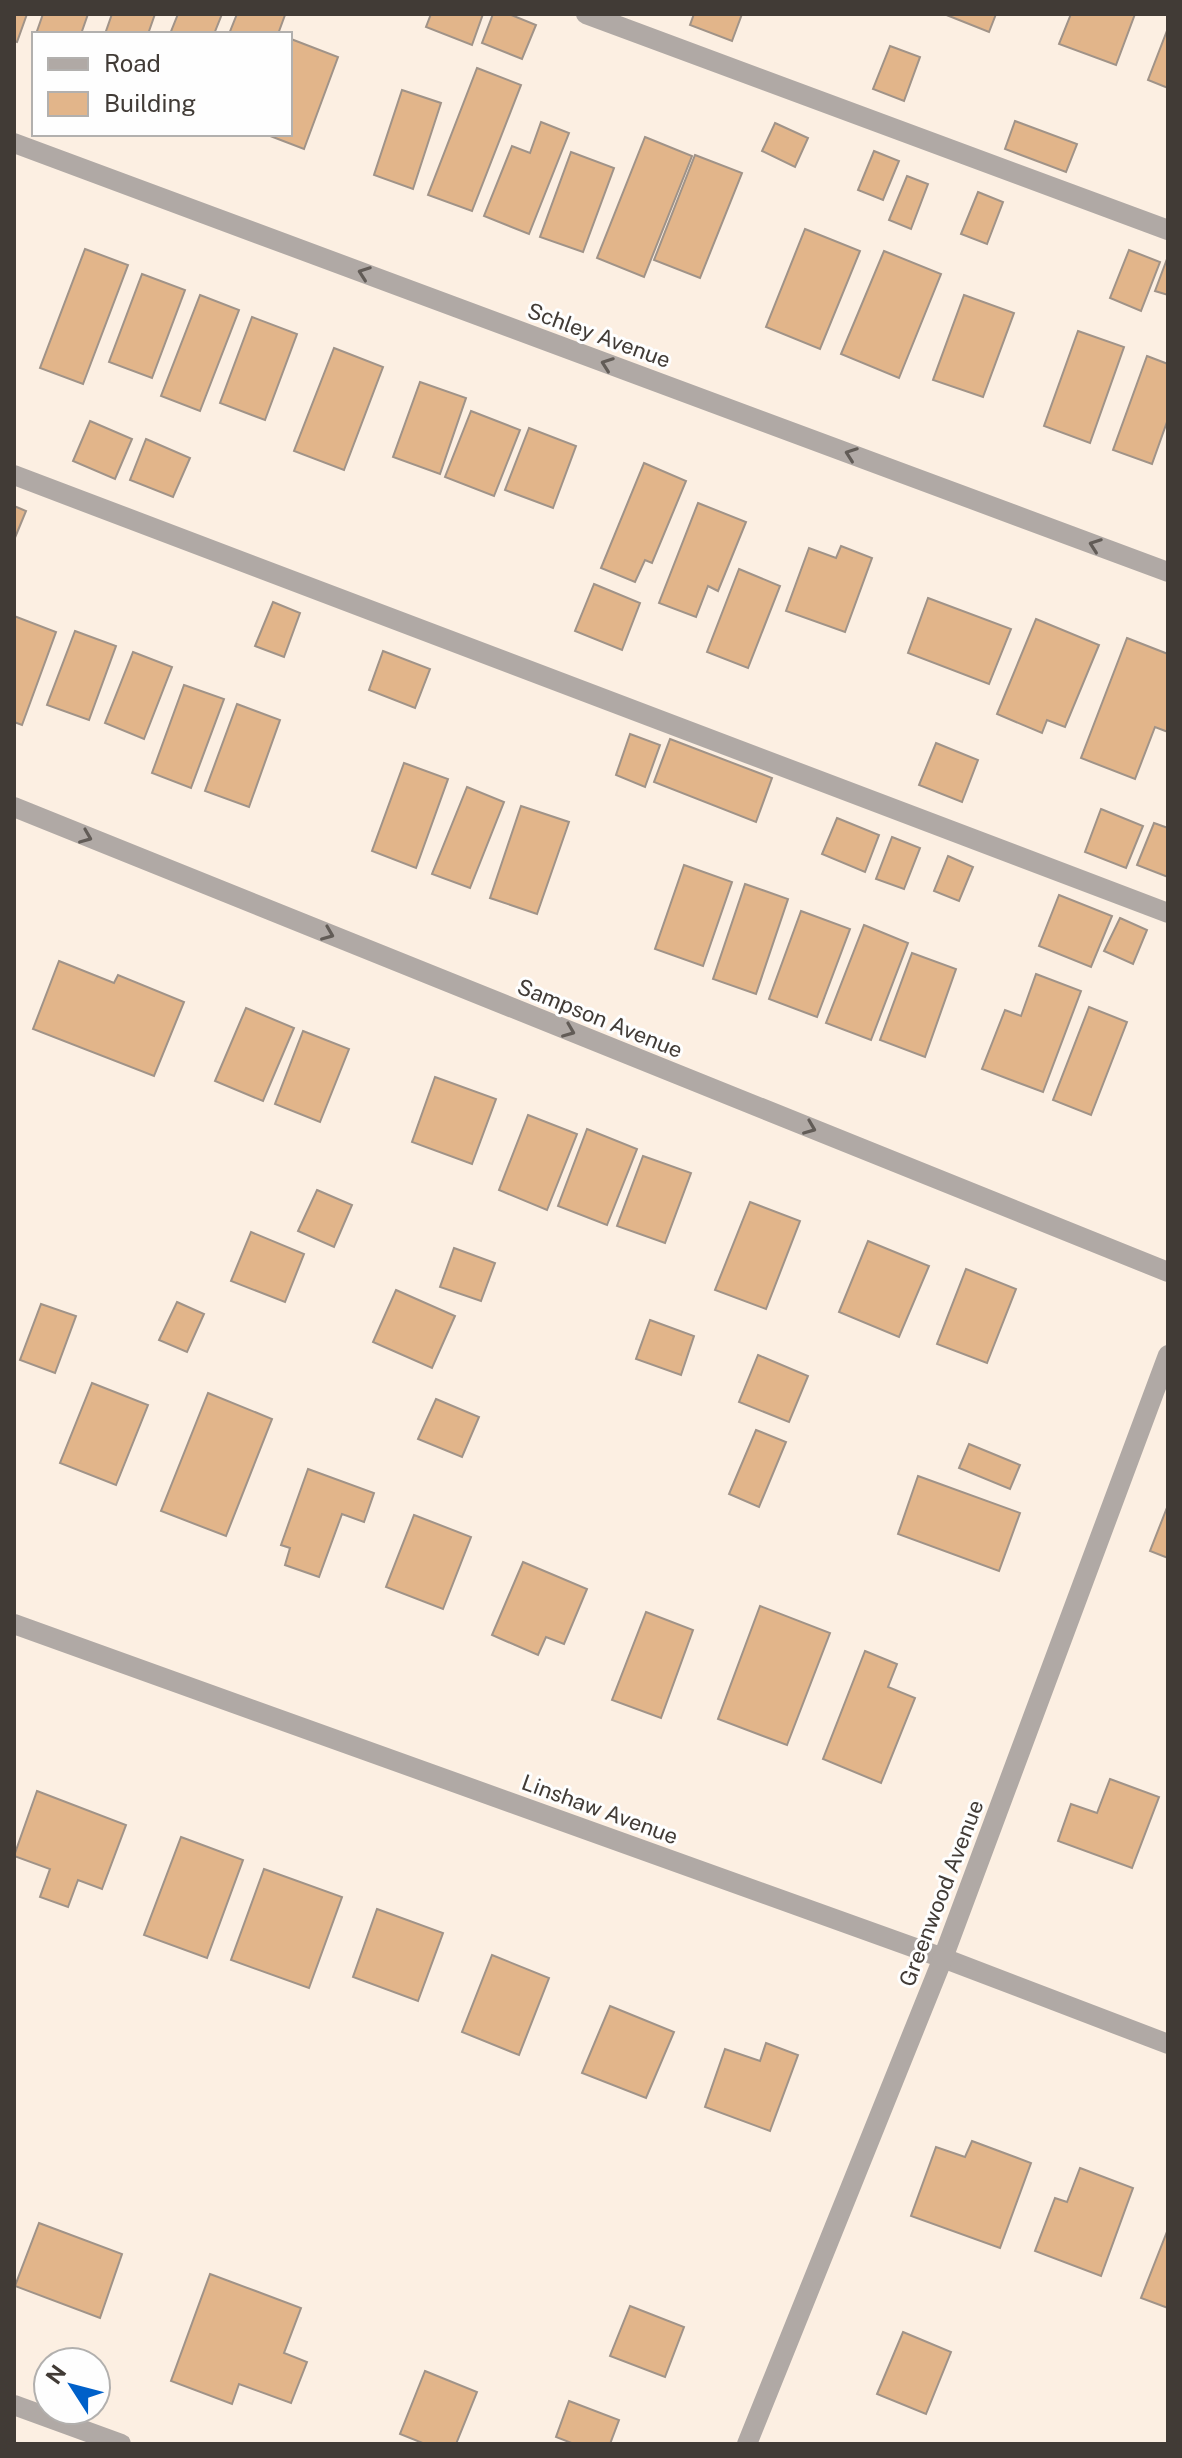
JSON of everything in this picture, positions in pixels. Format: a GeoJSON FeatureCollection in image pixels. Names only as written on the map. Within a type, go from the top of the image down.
{"type":"FeatureCollection","features":[{"type":"Feature","properties":{"kind":"street"},"geometry":{"type":"LineString","coordinates":[[586,14],[1168,230]]}},
{"type":"Feature","properties":{"kind":"street","name":"Schley Avenue"},"geometry":{"type":"LineString","coordinates":[[14,143],[1168,572]]}},
{"type":"Feature","properties":{"kind":"street"},"geometry":{"type":"LineString","coordinates":[[14,475],[1168,913]]}},
{"type":"Feature","properties":{"kind":"street","name":"Sampson Avenue"},"geometry":{"type":"LineString","coordinates":[[14,807],[1168,1272]]}},
{"type":"Feature","properties":{"kind":"street","name":"Greenwood Avenue"},"geometry":{"type":"LineString","coordinates":[[747,2444],[943,1958],[1168,1355]]}},
{"type":"Feature","properties":{"kind":"street","name":"Linshaw Avenue"},"geometry":{"type":"LineString","coordinates":[[14,1624],[943,1958],[1168,2044]]}},
{"type":"Feature","properties":{"kind":"street"},"geometry":{"type":"LineString","coordinates":[[14,2405],[121,2444]]}},
{"type":"Feature","properties":{"kind":"building"},"geometry":{"type":"Polygon","coordinates":[[[14,14],[27,14],[17,42],[14,41],[14,14]]]}},
{"type":"Feature","properties":{"kind":"building"},"geometry":{"type":"Polygon","coordinates":[[[43,14],[88,14],[82,32],[37,32],[43,14]]]}},
{"type":"Feature","properties":{"kind":"building"},"geometry":{"type":"Polygon","coordinates":[[[112,14],[155,14],[149,32],[106,32],[112,14]]]}},
{"type":"Feature","properties":{"kind":"building"},"geometry":{"type":"Polygon","coordinates":[[[178,14],[222,14],[215,32],[171,32],[178,14]]]}},
{"type":"Feature","properties":{"kind":"building"},"geometry":{"type":"Polygon","coordinates":[[[237,14],[285,15],[279,32],[230,32],[237,14]]]}},
{"type":"Feature","properties":{"kind":"building"},"geometry":{"type":"Polygon","coordinates":[[[431,14],[483,14],[472,45],[426,27],[431,14]]]}},
{"type":"Feature","properties":{"kind":"building"},"geometry":{"type":"Polygon","coordinates":[[[493,14],[509,14],[536,25],[522,59],[482,43],[493,14]]]}},
{"type":"Feature","properties":{"kind":"building"},"geometry":{"type":"Polygon","coordinates":[[[694,14],[742,14],[732,41],[690,25],[694,14]]]}},
{"type":"Feature","properties":{"kind":"building"},"geometry":{"type":"Polygon","coordinates":[[[944,14],[996,14],[989,32],[944,14]]]}},
{"type":"Feature","properties":{"kind":"building"},"geometry":{"type":"Polygon","coordinates":[[[1071,14],[1135,14],[1116,65],[1059,44],[1071,14]]]}},
{"type":"Feature","properties":{"kind":"building"},"geometry":{"type":"Polygon","coordinates":[[[1168,28],[1168,88],[1148,80],[1168,28]]]}},
{"type":"Feature","properties":{"kind":"building"},"geometry":{"type":"Polygon","coordinates":[[[292,39],[338,57],[304,149],[270,136],[292,136],[292,39]]]}},
{"type":"Feature","properties":{"kind":"building"},"geometry":{"type":"Polygon","coordinates":[[[890,46],[920,57],[904,101],[873,89],[890,46]]]}},
{"type":"Feature","properties":{"kind":"building"},"geometry":{"type":"Polygon","coordinates":[[[477,68],[521,85],[472,211],[428,195],[477,68]]]}},
{"type":"Feature","properties":{"kind":"building"},"geometry":{"type":"Polygon","coordinates":[[[402,90],[441,103],[413,189],[374,175],[402,90]]]}},
{"type":"Feature","properties":{"kind":"building"},"geometry":{"type":"Polygon","coordinates":[[[1015,121],[1077,144],[1066,172],[1005,149],[1015,121]]]}},
{"type":"Feature","properties":{"kind":"building"},"geometry":{"type":"Polygon","coordinates":[[[541,122],[569,133],[529,234],[484,216],[512,146],[530,153],[541,122]]]}},
{"type":"Feature","properties":{"kind":"building"},"geometry":{"type":"Polygon","coordinates":[[[775,123],[808,138],[795,167],[762,151],[775,123]]]}},
{"type":"Feature","properties":{"kind":"building"},"geometry":{"type":"Polygon","coordinates":[[[645,137],[692,156],[644,277],[597,258],[645,137]]]}},
{"type":"Feature","properties":{"kind":"building"},"geometry":{"type":"Polygon","coordinates":[[[874,151],[899,161],[883,200],[858,190],[874,151]]]}},
{"type":"Feature","properties":{"kind":"building"},"geometry":{"type":"Polygon","coordinates":[[[571,152],[614,168],[583,252],[540,237],[571,152]]]}},
{"type":"Feature","properties":{"kind":"building"},"geometry":{"type":"Polygon","coordinates":[[[695,155],[742,173],[700,278],[654,260],[695,155]]]}},
{"type":"Feature","properties":{"kind":"building"},"geometry":{"type":"Polygon","coordinates":[[[907,176],[928,184],[911,229],[889,220],[907,176]]]}},
{"type":"Feature","properties":{"kind":"building"},"geometry":{"type":"Polygon","coordinates":[[[978,192],[1003,202],[987,244],[961,234],[978,192]]]}},
{"type":"Feature","properties":{"kind":"building"},"geometry":{"type":"Polygon","coordinates":[[[805,229],[860,251],[820,349],[766,327],[805,229]]]}},
{"type":"Feature","properties":{"kind":"building"},"geometry":{"type":"Polygon","coordinates":[[[85,249],[128,265],[83,384],[40,368],[85,249]]]}},
{"type":"Feature","properties":{"kind":"building"},"geometry":{"type":"Polygon","coordinates":[[[1129,250],[1160,262],[1141,311],[1110,298],[1129,250]]]}},
{"type":"Feature","properties":{"kind":"building"},"geometry":{"type":"Polygon","coordinates":[[[884,251],[941,274],[899,378],[841,354],[884,251]]]}},
{"type":"Feature","properties":{"kind":"building"},"geometry":{"type":"Polygon","coordinates":[[[1168,260],[1168,295],[1155,291],[1168,260]]]}},
{"type":"Feature","properties":{"kind":"building"},"geometry":{"type":"Polygon","coordinates":[[[142,274],[185,290],[152,378],[109,362],[142,274]]]}},
{"type":"Feature","properties":{"kind":"building"},"geometry":{"type":"Polygon","coordinates":[[[200,295],[239,310],[200,411],[161,396],[200,295]]]}},
{"type":"Feature","properties":{"kind":"building"},"geometry":{"type":"Polygon","coordinates":[[[964,295],[1014,313],[983,397],[933,380],[964,295]]]}},
{"type":"Feature","properties":{"kind":"building"},"geometry":{"type":"Polygon","coordinates":[[[252,317],[297,334],[265,420],[220,403],[252,317]]]}},
{"type":"Feature","properties":{"kind":"building"},"geometry":{"type":"Polygon","coordinates":[[[1078,331],[1124,347],[1090,443],[1044,426],[1078,331]]]}},
{"type":"Feature","properties":{"kind":"building"},"geometry":{"type":"Polygon","coordinates":[[[334,348],[383,367],[344,470],[294,451],[334,348]]]}},
{"type":"Feature","properties":{"kind":"building"},"geometry":{"type":"Polygon","coordinates":[[[1147,356],[1168,364],[1168,419],[1152,464],[1113,450],[1147,356]]]}},
{"type":"Feature","properties":{"kind":"building"},"geometry":{"type":"Polygon","coordinates":[[[420,382],[466,398],[440,474],[393,457],[420,382]]]}},
{"type":"Feature","properties":{"kind":"building"},"geometry":{"type":"Polygon","coordinates":[[[471,411],[520,430],[494,496],[445,477],[471,411]]]}},
{"type":"Feature","properties":{"kind":"building"},"geometry":{"type":"Polygon","coordinates":[[[90,421],[132,439],[115,479],[73,461],[90,421]]]}},
{"type":"Feature","properties":{"kind":"building"},"geometry":{"type":"Polygon","coordinates":[[[529,428],[576,446],[553,508],[505,490],[529,428]]]}},
{"type":"Feature","properties":{"kind":"building"},"geometry":{"type":"Polygon","coordinates":[[[146,439],[190,458],[173,497],[130,480],[146,439]]]}},
{"type":"Feature","properties":{"kind":"building"},"geometry":{"type":"Polygon","coordinates":[[[644,463],[686,481],[652,563],[645,560],[635,582],[601,568],[644,463]]]}},
{"type":"Feature","properties":{"kind":"building"},"geometry":{"type":"Polygon","coordinates":[[[698,503],[746,522],[718,591],[708,586],[696,617],[659,603],[698,503]]]}},
{"type":"Feature","properties":{"kind":"building"},"geometry":{"type":"Polygon","coordinates":[[[14,506],[26,511],[14,540],[14,506]]]}},
{"type":"Feature","properties":{"kind":"building"},"geometry":{"type":"Polygon","coordinates":[[[841,546],[872,558],[845,632],[786,611],[809,548],[836,558],[841,546]]]}},
{"type":"Feature","properties":{"kind":"building"},"geometry":{"type":"Polygon","coordinates":[[[739,569],[780,586],[748,668],[707,652],[739,569]]]}},
{"type":"Feature","properties":{"kind":"building"},"geometry":{"type":"Polygon","coordinates":[[[594,584],[640,603],[622,650],[575,631],[594,584]]]}},
{"type":"Feature","properties":{"kind":"building"},"geometry":{"type":"Polygon","coordinates":[[[928,598],[1011,629],[989,684],[908,653],[928,598]]]}},
{"type":"Feature","properties":{"kind":"building"},"geometry":{"type":"Polygon","coordinates":[[[273,602],[300,613],[284,657],[255,646],[273,602]]]}},
{"type":"Feature","properties":{"kind":"building"},"geometry":{"type":"Polygon","coordinates":[[[14,616],[56,632],[22,725],[14,722],[14,616]]]}},
{"type":"Feature","properties":{"kind":"building"},"geometry":{"type":"Polygon","coordinates":[[[1036,619],[1099,645],[1065,727],[1047,720],[1042,733],[997,714],[1036,619]]]}},
{"type":"Feature","properties":{"kind":"building"},"geometry":{"type":"Polygon","coordinates":[[[75,631],[116,646],[89,720],[47,705],[75,631]]]}},
{"type":"Feature","properties":{"kind":"building"},"geometry":{"type":"Polygon","coordinates":[[[1127,638],[1168,654],[1168,732],[1155,727],[1135,779],[1081,758],[1127,638]]]}},
{"type":"Feature","properties":{"kind":"building"},"geometry":{"type":"Polygon","coordinates":[[[383,651],[430,669],[415,708],[369,690],[383,651]]]}},
{"type":"Feature","properties":{"kind":"building"},"geometry":{"type":"Polygon","coordinates":[[[133,652],[172,667],[144,739],[105,723],[133,652]]]}},
{"type":"Feature","properties":{"kind":"building"},"geometry":{"type":"Polygon","coordinates":[[[184,685],[224,699],[191,788],[152,773],[184,685]]]}},
{"type":"Feature","properties":{"kind":"building"},"geometry":{"type":"Polygon","coordinates":[[[237,704],[280,720],[249,807],[205,791],[237,704]]]}},
{"type":"Feature","properties":{"kind":"building"},"geometry":{"type":"Polygon","coordinates":[[[630,734],[660,745],[645,787],[616,775],[630,734]]]}},
{"type":"Feature","properties":{"kind":"building"},"geometry":{"type":"Polygon","coordinates":[[[670,739],[772,778],[756,822],[654,782],[670,739]]]}},
{"type":"Feature","properties":{"kind":"building"},"geometry":{"type":"Polygon","coordinates":[[[936,743],[978,760],[962,802],[919,785],[936,743]]]}},
{"type":"Feature","properties":{"kind":"building"},"geometry":{"type":"Polygon","coordinates":[[[404,763],[448,779],[416,868],[372,851],[404,763]]]}},
{"type":"Feature","properties":{"kind":"building"},"geometry":{"type":"Polygon","coordinates":[[[467,787],[504,802],[470,888],[432,874],[467,787]]]}},
{"type":"Feature","properties":{"kind":"building"},"geometry":{"type":"Polygon","coordinates":[[[521,806],[569,822],[537,914],[490,898],[521,806]]]}},
{"type":"Feature","properties":{"kind":"building"},"geometry":{"type":"Polygon","coordinates":[[[1101,809],[1143,826],[1126,868],[1085,852],[1101,809]]]}},
{"type":"Feature","properties":{"kind":"building"},"geometry":{"type":"Polygon","coordinates":[[[837,818],[879,835],[865,872],[822,854],[837,818]]]}},
{"type":"Feature","properties":{"kind":"building"},"geometry":{"type":"Polygon","coordinates":[[[1154,823],[1168,828],[1168,877],[1137,865],[1154,823]]]}},
{"type":"Feature","properties":{"kind":"building"},"geometry":{"type":"Polygon","coordinates":[[[892,837],[920,848],[904,889],[876,879],[892,837]]]}},
{"type":"Feature","properties":{"kind":"building"},"geometry":{"type":"Polygon","coordinates":[[[948,856],[973,867],[959,901],[934,891],[948,856]]]}},
{"type":"Feature","properties":{"kind":"building"},"geometry":{"type":"Polygon","coordinates":[[[684,865],[732,882],[703,966],[655,949],[684,865]]]}},
{"type":"Feature","properties":{"kind":"building"},"geometry":{"type":"Polygon","coordinates":[[[745,884],[788,899],[756,994],[713,979],[745,884]]]}},
{"type":"Feature","properties":{"kind":"building"},"geometry":{"type":"Polygon","coordinates":[[[1059,895],[1112,916],[1091,967],[1039,946],[1059,895]]]}},
{"type":"Feature","properties":{"kind":"building"},"geometry":{"type":"Polygon","coordinates":[[[801,911],[850,929],[817,1017],[769,999],[801,911]]]}},
{"type":"Feature","properties":{"kind":"building"},"geometry":{"type":"Polygon","coordinates":[[[1120,918],[1147,930],[1133,964],[1104,951],[1120,918]]]}},
{"type":"Feature","properties":{"kind":"building"},"geometry":{"type":"Polygon","coordinates":[[[864,925],[908,943],[871,1040],[826,1023],[864,925]]]}},
{"type":"Feature","properties":{"kind":"building"},"geometry":{"type":"Polygon","coordinates":[[[912,953],[956,969],[925,1057],[880,1040],[912,953]]]}},
{"type":"Feature","properties":{"kind":"building"},"geometry":{"type":"Polygon","coordinates":[[[59,961],[114,983],[118,975],[184,1002],[154,1076],[33,1029],[59,961]]]}},
{"type":"Feature","properties":{"kind":"building"},"geometry":{"type":"Polygon","coordinates":[[[1036,974],[1081,991],[1043,1092],[982,1069],[1005,1010],[1021,1016],[1036,974]]]}},
{"type":"Feature","properties":{"kind":"building"},"geometry":{"type":"Polygon","coordinates":[[[1089,1007],[1127,1022],[1091,1115],[1053,1100],[1089,1007]]]}},
{"type":"Feature","properties":{"kind":"building"},"geometry":{"type":"Polygon","coordinates":[[[246,1008],[294,1028],[263,1101],[215,1081],[246,1008]]]}},
{"type":"Feature","properties":{"kind":"building"},"geometry":{"type":"Polygon","coordinates":[[[303,1031],[349,1049],[320,1122],[275,1104],[303,1031]]]}},
{"type":"Feature","properties":{"kind":"building"},"geometry":{"type":"Polygon","coordinates":[[[435,1077],[496,1099],[472,1164],[412,1142],[435,1077]]]}},
{"type":"Feature","properties":{"kind":"building"},"geometry":{"type":"Polygon","coordinates":[[[528,1115],[577,1134],[547,1210],[499,1190],[528,1115]]]}},
{"type":"Feature","properties":{"kind":"building"},"geometry":{"type":"Polygon","coordinates":[[[587,1129],[637,1149],[607,1225],[558,1206],[587,1129]]]}},
{"type":"Feature","properties":{"kind":"building"},"geometry":{"type":"Polygon","coordinates":[[[643,1156],[691,1173],[665,1243],[617,1226],[643,1156]]]}},
{"type":"Feature","properties":{"kind":"building"},"geometry":{"type":"Polygon","coordinates":[[[317,1190],[352,1205],[334,1247],[298,1231],[317,1190]]]}},
{"type":"Feature","properties":{"kind":"building"},"geometry":{"type":"Polygon","coordinates":[[[750,1202],[800,1221],[766,1309],[715,1290],[750,1202]]]}},
{"type":"Feature","properties":{"kind":"building"},"geometry":{"type":"Polygon","coordinates":[[[251,1232],[304,1254],[285,1302],[231,1281],[251,1232]]]}},
{"type":"Feature","properties":{"kind":"building"},"geometry":{"type":"Polygon","coordinates":[[[868,1241],[929,1266],[899,1337],[839,1312],[868,1241]]]}},
{"type":"Feature","properties":{"kind":"building"},"geometry":{"type":"Polygon","coordinates":[[[454,1248],[495,1263],[481,1301],[440,1287],[454,1248]]]}},
{"type":"Feature","properties":{"kind":"building"},"geometry":{"type":"Polygon","coordinates":[[[966,1269],[1016,1289],[987,1363],[937,1344],[966,1269]]]}},
{"type":"Feature","properties":{"kind":"building"},"geometry":{"type":"Polygon","coordinates":[[[396,1290],[455,1316],[432,1368],[373,1342],[396,1290]]]}},
{"type":"Feature","properties":{"kind":"building"},"geometry":{"type":"Polygon","coordinates":[[[177,1302],[204,1314],[187,1352],[159,1340],[177,1302]]]}},
{"type":"Feature","properties":{"kind":"building"},"geometry":{"type":"Polygon","coordinates":[[[41,1304],[76,1316],[55,1373],[20,1360],[41,1304]]]}},
{"type":"Feature","properties":{"kind":"building"},"geometry":{"type":"Polygon","coordinates":[[[650,1320],[694,1336],[681,1375],[636,1359],[650,1320]]]}},
{"type":"Feature","properties":{"kind":"building"},"geometry":{"type":"Polygon","coordinates":[[[758,1355],[808,1376],[789,1422],[739,1402],[758,1355]]]}},
{"type":"Feature","properties":{"kind":"building"},"geometry":{"type":"Polygon","coordinates":[[[92,1383],[148,1405],[116,1485],[60,1463],[92,1383]]]}},
{"type":"Feature","properties":{"kind":"building"},"geometry":{"type":"Polygon","coordinates":[[[208,1393],[272,1419],[226,1536],[161,1511],[208,1393]]]}},
{"type":"Feature","properties":{"kind":"building"},"geometry":{"type":"Polygon","coordinates":[[[436,1399],[479,1417],[462,1457],[418,1439],[436,1399]]]}},
{"type":"Feature","properties":{"kind":"building"},"geometry":{"type":"Polygon","coordinates":[[[756,1430],[786,1442],[759,1507],[729,1494],[756,1430]]]}},
{"type":"Feature","properties":{"kind":"building"},"geometry":{"type":"Polygon","coordinates":[[[969,1444],[1020,1465],[1010,1489],[959,1468],[969,1444]]]}},
{"type":"Feature","properties":{"kind":"building"},"geometry":{"type":"Polygon","coordinates":[[[308,1469],[374,1493],[364,1522],[342,1514],[319,1577],[285,1565],[290,1548],[281,1545],[308,1469]]]}},
{"type":"Feature","properties":{"kind":"building"},"geometry":{"type":"Polygon","coordinates":[[[918,1476],[1020,1513],[999,1571],[898,1534],[918,1476]]]}},
{"type":"Feature","properties":{"kind":"building"},"geometry":{"type":"Polygon","coordinates":[[[1168,1505],[1168,1558],[1150,1551],[1168,1505]]]}},
{"type":"Feature","properties":{"kind":"building"},"geometry":{"type":"Polygon","coordinates":[[[414,1515],[471,1537],[443,1609],[386,1587],[414,1515]]]}},
{"type":"Feature","properties":{"kind":"building"},"geometry":{"type":"Polygon","coordinates":[[[523,1562],[587,1589],[564,1644],[546,1637],[538,1655],[492,1635],[523,1562]]]}},
{"type":"Feature","properties":{"kind":"building"},"geometry":{"type":"Polygon","coordinates":[[[760,1606],[830,1633],[787,1745],[718,1719],[760,1606]]]}},
{"type":"Feature","properties":{"kind":"building"},"geometry":{"type":"Polygon","coordinates":[[[646,1612],[693,1630],[661,1718],[612,1700],[646,1612]]]}},
{"type":"Feature","properties":{"kind":"building"},"geometry":{"type":"Polygon","coordinates":[[[865,1651],[897,1664],[888,1687],[915,1698],[881,1783],[823,1759],[865,1651]]]}},
{"type":"Feature","properties":{"kind":"building"},"geometry":{"type":"Polygon","coordinates":[[[1110,1779],[1159,1797],[1132,1868],[1058,1841],[1071,1804],[1097,1813],[1110,1779]]]}},
{"type":"Feature","properties":{"kind":"building"},"geometry":{"type":"Polygon","coordinates":[[[37,1791],[126,1825],[102,1889],[78,1880],[68,1907],[40,1897],[50,1869],[14,1856],[37,1791]]]}},
{"type":"Feature","properties":{"kind":"building"},"geometry":{"type":"Polygon","coordinates":[[[181,1837],[243,1860],[207,1958],[144,1935],[181,1837]]]}},
{"type":"Feature","properties":{"kind":"building"},"geometry":{"type":"Polygon","coordinates":[[[264,1869],[342,1897],[309,1988],[231,1960],[264,1869]]]}},
{"type":"Feature","properties":{"kind":"building"},"geometry":{"type":"Polygon","coordinates":[[[377,1909],[443,1933],[418,2001],[353,1977],[377,1909]]]}},
{"type":"Feature","properties":{"kind":"building"},"geometry":{"type":"Polygon","coordinates":[[[492,1955],[549,1978],[519,2055],[462,2032],[492,1955]]]}},
{"type":"Feature","properties":{"kind":"building"},"geometry":{"type":"Polygon","coordinates":[[[610,2006],[674,2032],[646,2098],[582,2073],[610,2006]]]}},
{"type":"Feature","properties":{"kind":"building"},"geometry":{"type":"Polygon","coordinates":[[[766,2043],[798,2055],[770,2131],[705,2107],[725,2049],[760,2061],[766,2043]]]}},
{"type":"Feature","properties":{"kind":"building"},"geometry":{"type":"Polygon","coordinates":[[[972,2141],[1031,2163],[1000,2248],[911,2216],[936,2147],[965,2157],[972,2141]]]}},
{"type":"Feature","properties":{"kind":"building"},"geometry":{"type":"Polygon","coordinates":[[[1080,2168],[1133,2188],[1101,2276],[1035,2251],[1055,2198],[1067,2202],[1080,2168]]]}},
{"type":"Feature","properties":{"kind":"building"},"geometry":{"type":"Polygon","coordinates":[[[39,2223],[122,2254],[100,2318],[15,2286],[39,2223]]]}},
{"type":"Feature","properties":{"kind":"building"},"geometry":{"type":"Polygon","coordinates":[[[1168,2229],[1168,2308],[1141,2298],[1168,2229]]]}},
{"type":"Feature","properties":{"kind":"building"},"geometry":{"type":"Polygon","coordinates":[[[210,2274],[301,2308],[284,2353],[307,2362],[291,2403],[239,2384],[232,2404],[171,2381],[210,2274]]]}},
{"type":"Feature","properties":{"kind":"building"},"geometry":{"type":"Polygon","coordinates":[[[630,2306],[684,2327],[665,2377],[610,2356],[630,2306]]]}},
{"type":"Feature","properties":{"kind":"building"},"geometry":{"type":"Polygon","coordinates":[[[903,2332],[951,2352],[926,2414],[877,2394],[903,2332]]]}},
{"type":"Feature","properties":{"kind":"building"},"geometry":{"type":"Polygon","coordinates":[[[425,2371],[477,2392],[456,2444],[425,2444],[400,2434],[425,2371]]]}},
{"type":"Feature","properties":{"kind":"building"},"geometry":{"type":"Polygon","coordinates":[[[569,2401],[619,2420],[610,2444],[574,2444],[556,2437],[569,2401]]]}}]}
